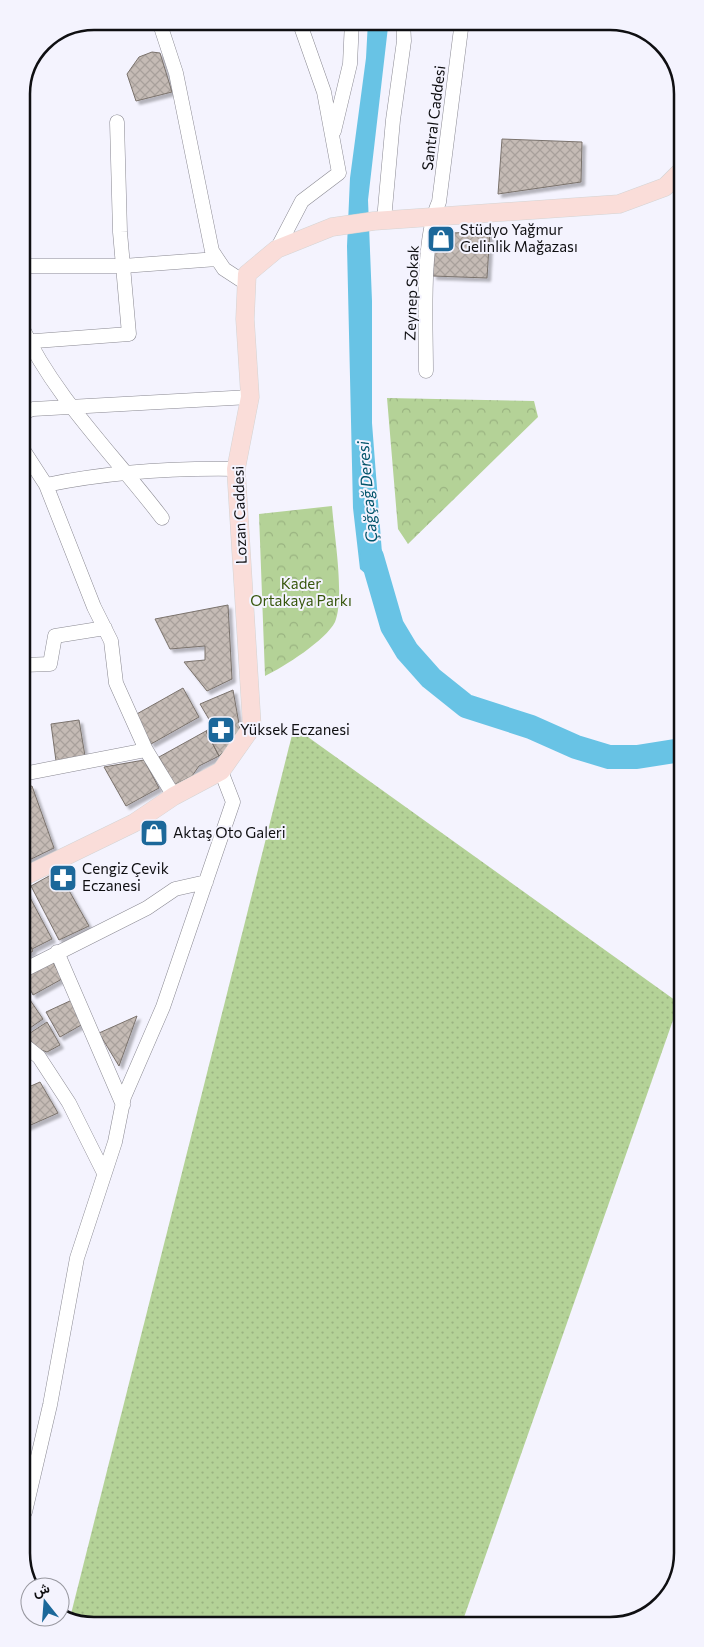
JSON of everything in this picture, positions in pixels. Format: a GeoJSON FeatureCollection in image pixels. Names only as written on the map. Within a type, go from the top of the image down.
{"type":"FeatureCollection","features":[{"type":"Feature","properties":{"kind":"main road"},"geometry":{"type":"LineString","coordinates":[[379,220],[619,204],[665,187],[674,178]]}},
{"type":"Feature","properties":{"kind":"main road","name":"Lozan Caddesi"},"geometry":{"type":"LineString","coordinates":[[30,874],[134,823],[174,796],[221,771],[252,727],[236,469],[250,397],[245,318],[247,274],[277,249],[332,227],[379,220]]}},
{"type":"Feature","properties":{"kind":"street"},"geometry":{"type":"LineString","coordinates":[[162,30],[176,73],[212,251],[224,269],[247,284]]}},
{"type":"Feature","properties":{"kind":"street"},"geometry":{"type":"LineString","coordinates":[[277,249],[302,201],[339,173],[324,92],[302,30]]}},
{"type":"Feature","properties":{"kind":"street"},"geometry":{"type":"LineString","coordinates":[[332,136],[350,64],[352,30]]}},
{"type":"Feature","properties":{"kind":"street"},"geometry":{"type":"LineString","coordinates":[[379,220],[404,41],[403,30]]}},
{"type":"Feature","properties":{"kind":"street","name":"Santral Caddesi"},"geometry":{"type":"LineString","coordinates":[[432,217],[439,202],[461,30]]}},
{"type":"Feature","properties":{"kind":"street"},"geometry":{"type":"LineString","coordinates":[[30,341],[130,334],[123,266],[117,122]]}},
{"type":"Feature","properties":{"kind":"street","name":"Zeynep Sokak"},"geometry":{"type":"LineString","coordinates":[[426,370],[426,306],[432,217]]}},
{"type":"Feature","properties":{"kind":"street"},"geometry":{"type":"LineString","coordinates":[[30,266],[123,266],[217,259]]}},
{"type":"Feature","properties":{"kind":"street"},"geometry":{"type":"LineString","coordinates":[[30,348],[72,406],[128,473],[162,518]]}},
{"type":"Feature","properties":{"kind":"street"},"geometry":{"type":"LineString","coordinates":[[30,410],[72,406],[250,397]]}},
{"type":"Feature","properties":{"kind":"street"},"geometry":{"type":"LineString","coordinates":[[30,460],[46,485],[111,641],[116,683],[146,750],[174,796]]}},
{"type":"Feature","properties":{"kind":"street"},"geometry":{"type":"LineString","coordinates":[[46,485],[96,475],[189,468],[236,469]]}},
{"type":"Feature","properties":{"kind":"street"},"geometry":{"type":"LineString","coordinates":[[30,665],[50,664],[55,636],[105,628]]}},
{"type":"Feature","properties":{"kind":"street"},"geometry":{"type":"LineString","coordinates":[[30,773],[146,750]]}},
{"type":"Feature","properties":{"kind":"street"},"geometry":{"type":"LineString","coordinates":[[30,1491],[50,1405],[77,1258],[115,1142],[122,1105],[163,1007],[233,802],[221,771]]}},
{"type":"Feature","properties":{"kind":"street"},"geometry":{"type":"LineString","coordinates":[[30,967],[147,908],[175,889],[206,882]]}},
{"type":"Feature","properties":{"kind":"street"},"geometry":{"type":"LineString","coordinates":[[56,952],[122,1105]]}},
{"type":"Feature","properties":{"kind":"street"},"geometry":{"type":"LineString","coordinates":[[30,1049],[39,1056],[69,1103],[104,1173]]}},
{"type":"Feature","properties":{"kind":"green space"},"geometry":{"type":"Polygon","coordinates":[[[387,398],[534,401],[538,417],[408,544],[398,529],[387,398]]]}},
{"type":"Feature","properties":{"kind":"green space","name":"Kader Ortakaya Parkı"},"geometry":{"type":"Polygon","coordinates":[[[332,506],[339,582],[338,611],[335,622],[314,645],[265,676],[259,514],[332,506]]]}},
{"type":"Feature","properties":{"kind":"green space"},"geometry":{"type":"Polygon","coordinates":[[[294,727],[674,999],[674,1017],[464,1617],[90,1617],[71,1613],[294,727]]]}},
{"type":"Feature","properties":{"kind":"water"},"geometry":{"type":"Polygon","coordinates":[[[368,30],[388,30],[368,200],[372,301],[372,423],[382,553],[380,586],[360,569],[353,508],[347,246],[350,178],[366,58],[368,30]]]}},
{"type":"Feature","properties":{"kind":"building"},"geometry":{"type":"Polygon","coordinates":[[[152,52],[160,53],[172,92],[136,101],[127,74],[139,57],[152,52]]]}},
{"type":"Feature","properties":{"kind":"building"},"geometry":{"type":"Polygon","coordinates":[[[502,139],[582,142],[581,182],[498,194],[502,139]]]}},
{"type":"Feature","properties":{"kind":"building"},"geometry":{"type":"Polygon","coordinates":[[[490,231],[487,278],[433,276],[435,234],[490,231]]]}},
{"type":"Feature","properties":{"kind":"building"},"geometry":{"type":"Polygon","coordinates":[[[228,605],[232,679],[207,691],[184,662],[205,660],[205,646],[170,649],[155,619],[228,605]]]}},
{"type":"Feature","properties":{"kind":"building"},"geometry":{"type":"Polygon","coordinates":[[[183,688],[199,717],[151,744],[135,715],[183,688]]]}},
{"type":"Feature","properties":{"kind":"building"},"geometry":{"type":"Polygon","coordinates":[[[233,690],[241,735],[219,756],[206,731],[213,726],[200,704],[233,690]]]}},
{"type":"Feature","properties":{"kind":"building"},"geometry":{"type":"Polygon","coordinates":[[[79,720],[85,756],[56,761],[51,724],[79,720]]]}},
{"type":"Feature","properties":{"kind":"building"},"geometry":{"type":"Polygon","coordinates":[[[206,731],[219,756],[199,766],[192,776],[174,785],[159,757],[206,731]]]}},
{"type":"Feature","properties":{"kind":"building"},"geometry":{"type":"Polygon","coordinates":[[[144,760],[159,788],[126,806],[104,767],[144,760]]]}},
{"type":"Feature","properties":{"kind":"building"},"geometry":{"type":"Polygon","coordinates":[[[30,786],[32,786],[54,848],[30,860],[30,786]]]}},
{"type":"Feature","properties":{"kind":"building"},"geometry":{"type":"Polygon","coordinates":[[[58,871],[89,926],[59,940],[31,886],[58,871]]]}},
{"type":"Feature","properties":{"kind":"building"},"geometry":{"type":"Polygon","coordinates":[[[30,898],[52,939],[32,949],[30,945],[30,898]]]}},
{"type":"Feature","properties":{"kind":"building"},"geometry":{"type":"Polygon","coordinates":[[[52,960],[62,979],[33,995],[30,989],[30,973],[52,960]]]}},
{"type":"Feature","properties":{"kind":"building"},"geometry":{"type":"Polygon","coordinates":[[[30,1000],[43,1019],[30,1028],[30,1000]]]}},
{"type":"Feature","properties":{"kind":"building"},"geometry":{"type":"Polygon","coordinates":[[[72,1000],[83,1024],[60,1037],[46,1012],[72,1000]]]}},
{"type":"Feature","properties":{"kind":"building"},"geometry":{"type":"Polygon","coordinates":[[[137,1016],[119,1066],[99,1033],[137,1016]]]}},
{"type":"Feature","properties":{"kind":"building"},"geometry":{"type":"Polygon","coordinates":[[[47,1022],[60,1045],[47,1052],[36,1048],[30,1039],[30,1033],[47,1022]]]}},
{"type":"Feature","properties":{"kind":"building"},"geometry":{"type":"Polygon","coordinates":[[[40,1082],[58,1113],[30,1125],[30,1086],[40,1082]]]}},
{"type":"Feature","properties":{"kind":"waterway","name":"Çağçağ Deresi"},"geometry":{"type":"LineString","coordinates":[[372,557],[392,626],[407,651],[431,678],[466,706],[531,727],[576,747],[609,757],[637,757],[674,751]]}},
{"type":"Feature","properties":{"kind":"place","name":"Stüdyo Yağmur Gelinlik Mağazası"},"geometry":{"type":"Point","coordinates":[441,239]}},
{"type":"Feature","properties":{"kind":"place","name":"Yüksek Eczanesi"},"geometry":{"type":"Point","coordinates":[221,730]}},
{"type":"Feature","properties":{"kind":"place","name":"Aktaş Oto Galeri"},"geometry":{"type":"Point","coordinates":[154,833]}},
{"type":"Feature","properties":{"kind":"place","name":"Cengiz Çevik Eczanesi"},"geometry":{"type":"Point","coordinates":[63,878]}}]}
